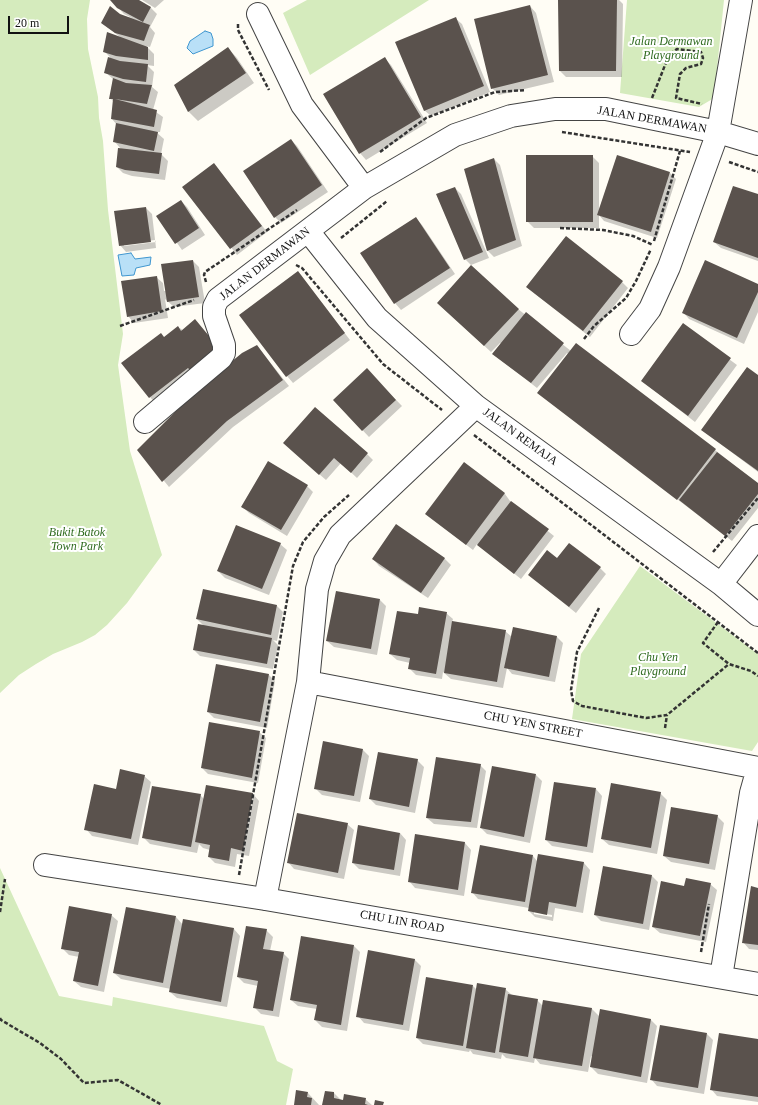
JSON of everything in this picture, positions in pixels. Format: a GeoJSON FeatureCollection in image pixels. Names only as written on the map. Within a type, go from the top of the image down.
{"type":"FeatureCollection","features":[{"type":"Feature","properties":{"kind":"street","name":"JALAN DERMAWAN"},"geometry":{"type":"LineString","coordinates":[[631,334],[650,310],[669,267],[718,132],[741,0]]}},
{"type":"Feature","properties":{"kind":"street"},"geometry":{"type":"LineString","coordinates":[[258,14],[302,105],[359,180]]}},
{"type":"Feature","properties":{"kind":"street","name":"JALAN DERMAWAN"},"geometry":{"type":"LineString","coordinates":[[145,422],[221,358],[224,353],[224,345],[214,316],[216,297],[308,231],[359,180],[455,135],[510,116],[555,109],[606,109],[718,132],[758,144]]}},
{"type":"Feature","properties":{"kind":"street","name":"JALAN REMAJA"},"geometry":{"type":"LineString","coordinates":[[308,231],[377,318],[476,406],[722,584],[758,615]]}},
{"type":"Feature","properties":{"kind":"street"},"geometry":{"type":"LineString","coordinates":[[265,899],[308,682],[316,589],[325,561],[340,535],[476,406]]}},
{"type":"Feature","properties":{"kind":"street"},"geometry":{"type":"LineString","coordinates":[[722,584],[758,536]]}},
{"type":"Feature","properties":{"kind":"street","name":"CHU YEN STREET"},"geometry":{"type":"LineString","coordinates":[[308,682],[758,768],[751,793],[721,977]]}},
{"type":"Feature","properties":{"kind":"street","name":"CHU LIN ROAD"},"geometry":{"type":"LineString","coordinates":[[45,865],[265,899],[758,984]]}},
{"type":"Feature","properties":{"kind":"path"},"geometry":{"type":"LineString","coordinates":[[650,104],[669,55],[677,49],[701,52],[703,58],[701,64],[686,68],[680,74],[676,98],[722,110]]}},
{"type":"Feature","properties":{"kind":"path"},"geometry":{"type":"LineString","coordinates":[[359,180],[426,118],[495,92],[532,90]]}},
{"type":"Feature","properties":{"kind":"path"},"geometry":{"type":"LineString","coordinates":[[556,131],[709,156],[758,172]]}},
{"type":"Feature","properties":{"kind":"path"},"geometry":{"type":"LineString","coordinates":[[584,339],[594,326],[626,298],[636,281],[653,245],[680,151]]}},
{"type":"Feature","properties":{"kind":"path"},"geometry":{"type":"LineString","coordinates":[[337,241],[391,198]]}},
{"type":"Feature","properties":{"kind":"path"},"geometry":{"type":"LineString","coordinates":[[120,326],[216,297],[204,279],[205,272],[301,207]]}},
{"type":"Feature","properties":{"kind":"path"},"geometry":{"type":"LineString","coordinates":[[560,228],[603,230],[634,236],[653,245]]}},
{"type":"Feature","properties":{"kind":"path"},"geometry":{"type":"LineString","coordinates":[[294,264],[302,268],[383,364],[758,653]]}},
{"type":"Feature","properties":{"kind":"path"},"geometry":{"type":"LineString","coordinates":[[711,555],[758,498]]}},
{"type":"Feature","properties":{"kind":"path"},"geometry":{"type":"LineString","coordinates":[[599,608],[577,652],[571,690],[573,701],[582,706],[646,718],[667,715],[729,664]]}},
{"type":"Feature","properties":{"kind":"path"},"geometry":{"type":"LineString","coordinates":[[718,622],[703,643],[729,664],[751,671],[758,676]]}},
{"type":"Feature","properties":{"kind":"path"},"geometry":{"type":"LineString","coordinates":[[664,733],[667,715]]}},
{"type":"Feature","properties":{"kind":"path"},"geometry":{"type":"LineString","coordinates":[[0,912],[5,879]]}},
{"type":"Feature","properties":{"kind":"path"},"geometry":{"type":"LineString","coordinates":[[701,953],[710,899]]}},
{"type":"Feature","properties":{"kind":"path"},"geometry":{"type":"LineString","coordinates":[[0,1018],[40,1043],[60,1059],[84,1083],[118,1080],[162,1105]]}},
{"type":"Feature","properties":{"kind":"green space","name":"Bukit Batok Town Park"},"geometry":{"type":"Polygon","coordinates":[[[0,0],[90,0],[87,19],[88,49],[98,97],[108,210],[123,334],[118,365],[130,451],[162,555],[127,603],[107,625],[95,635],[53,654],[36,664],[19,675],[0,693],[0,0]]]}},
{"type":"Feature","properties":{"kind":"green space"},"geometry":{"type":"Polygon","coordinates":[[[307,0],[429,0],[310,75],[283,13],[307,0]]]}},
{"type":"Feature","properties":{"kind":"green space","name":"Jalan Dermawan Playground"},"geometry":{"type":"Polygon","coordinates":[[[627,0],[724,0],[714,98],[699,107],[620,93],[627,0]]]}},
{"type":"Feature","properties":{"kind":"green space","name":"Chu Yen Playground"},"geometry":{"type":"Polygon","coordinates":[[[640,566],[758,654],[758,742],[752,751],[572,719],[581,654],[640,566]]]}},
{"type":"Feature","properties":{"kind":"green space"},"geometry":{"type":"Polygon","coordinates":[[[0,868],[59,996],[112,1006],[113,997],[264,1026],[277,1061],[293,1069],[286,1105],[0,1105],[0,868]]]}},
{"type":"Feature","properties":{"kind":"water"},"geometry":{"type":"Polygon","coordinates":[[[205,31],[211,33],[213,46],[193,54],[187,48],[190,41],[205,31]]]}},
{"type":"Feature","properties":{"kind":"water"},"geometry":{"type":"Polygon","coordinates":[[[131,253],[135,259],[151,257],[150,265],[136,268],[134,275],[122,276],[118,255],[131,253]]]}},
{"type":"Feature","properties":{"kind":"building"},"geometry":{"type":"Polygon","coordinates":[[[110,0],[139,0],[151,7],[143,22],[117,8],[110,0]]]}},
{"type":"Feature","properties":{"kind":"building"},"geometry":{"type":"Polygon","coordinates":[[[558,0],[617,0],[616,71],[559,71],[558,0]]]}},
{"type":"Feature","properties":{"kind":"building"},"geometry":{"type":"Polygon","coordinates":[[[530,5],[548,75],[491,89],[474,19],[530,5]]]}},
{"type":"Feature","properties":{"kind":"building"},"geometry":{"type":"Polygon","coordinates":[[[110,6],[120,14],[150,25],[144,41],[115,33],[101,23],[110,6]]]}},
{"type":"Feature","properties":{"kind":"building"},"geometry":{"type":"Polygon","coordinates":[[[456,17],[484,86],[424,111],[395,42],[456,17]]]}},
{"type":"Feature","properties":{"kind":"building"},"geometry":{"type":"Polygon","coordinates":[[[107,32],[148,47],[148,60],[116,56],[103,52],[107,32]]]}},
{"type":"Feature","properties":{"kind":"building"},"geometry":{"type":"Polygon","coordinates":[[[228,47],[246,73],[188,112],[174,85],[228,47]]]}},
{"type":"Feature","properties":{"kind":"building"},"geometry":{"type":"Polygon","coordinates":[[[108,57],[120,61],[148,64],[146,82],[123,79],[104,73],[108,57]]]}},
{"type":"Feature","properties":{"kind":"building"},"geometry":{"type":"Polygon","coordinates":[[[385,57],[421,117],[359,154],[323,94],[385,57]]]}},
{"type":"Feature","properties":{"kind":"building"},"geometry":{"type":"Polygon","coordinates":[[[113,78],[126,83],[152,85],[147,104],[115,99],[157,110],[154,127],[111,119],[113,99],[109,99],[113,78]]]}},
{"type":"Feature","properties":{"kind":"building"},"geometry":{"type":"Polygon","coordinates":[[[116,123],[158,132],[154,151],[113,142],[116,123]]]}},
{"type":"Feature","properties":{"kind":"building"},"geometry":{"type":"Polygon","coordinates":[[[291,139],[322,185],[274,218],[243,171],[291,139]]]}},
{"type":"Feature","properties":{"kind":"building"},"geometry":{"type":"Polygon","coordinates":[[[118,148],[162,153],[159,174],[125,170],[116,167],[118,148]]]}},
{"type":"Feature","properties":{"kind":"building"},"geometry":{"type":"Polygon","coordinates":[[[526,155],[593,155],[593,222],[526,222],[526,155]]]}},
{"type":"Feature","properties":{"kind":"building"},"geometry":{"type":"Polygon","coordinates":[[[617,155],[670,172],[651,232],[597,215],[617,155]]]}},
{"type":"Feature","properties":{"kind":"building"},"geometry":{"type":"Polygon","coordinates":[[[494,158],[516,240],[487,251],[464,169],[494,158]]]}},
{"type":"Feature","properties":{"kind":"building"},"geometry":{"type":"Polygon","coordinates":[[[214,163],[262,226],[230,249],[182,187],[214,163]]]}},
{"type":"Feature","properties":{"kind":"building"},"geometry":{"type":"Polygon","coordinates":[[[733,186],[758,194],[758,258],[713,242],[733,186]]]}},
{"type":"Feature","properties":{"kind":"building"},"geometry":{"type":"Polygon","coordinates":[[[455,187],[483,252],[464,260],[436,194],[455,187]]]}},
{"type":"Feature","properties":{"kind":"building"},"geometry":{"type":"Polygon","coordinates":[[[181,200],[199,228],[175,244],[156,216],[181,200]]]}},
{"type":"Feature","properties":{"kind":"building"},"geometry":{"type":"Polygon","coordinates":[[[146,207],[151,242],[119,246],[114,211],[146,207]]]}},
{"type":"Feature","properties":{"kind":"building"},"geometry":{"type":"Polygon","coordinates":[[[416,217],[450,268],[394,304],[360,253],[416,217]]]}},
{"type":"Feature","properties":{"kind":"building"},"geometry":{"type":"Polygon","coordinates":[[[566,236],[623,281],[583,331],[526,287],[566,236]]]}},
{"type":"Feature","properties":{"kind":"building"},"geometry":{"type":"Polygon","coordinates":[[[193,260],[199,297],[167,302],[161,264],[193,260]]]}},
{"type":"Feature","properties":{"kind":"building"},"geometry":{"type":"Polygon","coordinates":[[[705,260],[758,284],[758,292],[737,338],[682,313],[705,260]]]}},
{"type":"Feature","properties":{"kind":"building"},"geometry":{"type":"Polygon","coordinates":[[[471,265],[519,309],[484,346],[437,303],[471,265]]]}},
{"type":"Feature","properties":{"kind":"building"},"geometry":{"type":"Polygon","coordinates":[[[298,271],[345,333],[286,377],[239,315],[298,271]]]}},
{"type":"Feature","properties":{"kind":"building"},"geometry":{"type":"Polygon","coordinates":[[[157,276],[162,311],[127,317],[121,281],[157,276]]]}},
{"type":"Feature","properties":{"kind":"building"},"geometry":{"type":"Polygon","coordinates":[[[526,312],[564,343],[531,383],[492,354],[526,312]]]}},
{"type":"Feature","properties":{"kind":"building"},"geometry":{"type":"Polygon","coordinates":[[[195,319],[223,353],[192,372],[188,368],[149,398],[121,363],[161,333],[164,337],[178,326],[181,331],[195,319]]]}},
{"type":"Feature","properties":{"kind":"building"},"geometry":{"type":"Polygon","coordinates":[[[683,323],[731,358],[688,416],[641,381],[683,323]]]}},
{"type":"Feature","properties":{"kind":"building"},"geometry":{"type":"Polygon","coordinates":[[[576,343],[716,449],[677,500],[537,393],[576,343]]]}},
{"type":"Feature","properties":{"kind":"building"},"geometry":{"type":"Polygon","coordinates":[[[257,345],[283,380],[227,421],[162,482],[137,450],[214,376],[242,353],[257,345]]]}},
{"type":"Feature","properties":{"kind":"building"},"geometry":{"type":"Polygon","coordinates":[[[747,367],[758,375],[758,471],[701,430],[747,367]]]}},
{"type":"Feature","properties":{"kind":"building"},"geometry":{"type":"Polygon","coordinates":[[[367,368],[396,400],[362,431],[333,400],[367,368]]]}},
{"type":"Feature","properties":{"kind":"building"},"geometry":{"type":"Polygon","coordinates":[[[315,407],[368,453],[351,473],[334,458],[319,475],[283,443],[315,407]]]}},
{"type":"Feature","properties":{"kind":"building"},"geometry":{"type":"Polygon","coordinates":[[[717,452],[758,483],[758,494],[725,536],[679,500],[717,452]]]}},
{"type":"Feature","properties":{"kind":"building"},"geometry":{"type":"Polygon","coordinates":[[[268,461],[308,485],[281,530],[241,507],[268,461]]]}},
{"type":"Feature","properties":{"kind":"building"},"geometry":{"type":"Polygon","coordinates":[[[464,462],[505,493],[466,545],[425,514],[464,462]]]}},
{"type":"Feature","properties":{"kind":"building"},"geometry":{"type":"Polygon","coordinates":[[[511,501],[549,529],[514,574],[477,545],[511,501]]]}},
{"type":"Feature","properties":{"kind":"building"},"geometry":{"type":"Polygon","coordinates":[[[396,524],[445,558],[421,593],[372,559],[396,524]]]}},
{"type":"Feature","properties":{"kind":"building"},"geometry":{"type":"Polygon","coordinates":[[[236,525],[281,543],[262,589],[217,571],[236,525]]]}},
{"type":"Feature","properties":{"kind":"building"},"geometry":{"type":"Polygon","coordinates":[[[569,543],[601,567],[569,607],[528,575],[547,550],[557,558],[569,543]]]}},
{"type":"Feature","properties":{"kind":"building"},"geometry":{"type":"Polygon","coordinates":[[[203,589],[277,605],[271,635],[196,619],[203,589]]]}},
{"type":"Feature","properties":{"kind":"building"},"geometry":{"type":"Polygon","coordinates":[[[336,591],[380,599],[371,649],[326,641],[336,591]]]}},
{"type":"Feature","properties":{"kind":"building"},"geometry":{"type":"Polygon","coordinates":[[[419,607],[447,612],[436,674],[408,669],[410,658],[389,654],[397,611],[418,614],[419,607]]]}},
{"type":"Feature","properties":{"kind":"building"},"geometry":{"type":"Polygon","coordinates":[[[452,621],[506,630],[497,682],[444,673],[452,621]]]}},
{"type":"Feature","properties":{"kind":"building"},"geometry":{"type":"Polygon","coordinates":[[[198,624],[272,638],[267,664],[193,650],[198,624]]]}},
{"type":"Feature","properties":{"kind":"building"},"geometry":{"type":"Polygon","coordinates":[[[513,627],[557,636],[549,677],[504,668],[513,627]]]}},
{"type":"Feature","properties":{"kind":"building"},"geometry":{"type":"Polygon","coordinates":[[[216,664],[269,674],[260,722],[207,712],[216,664]]]}},
{"type":"Feature","properties":{"kind":"building"},"geometry":{"type":"Polygon","coordinates":[[[209,722],[260,731],[252,778],[201,768],[209,722]]]}},
{"type":"Feature","properties":{"kind":"building"},"geometry":{"type":"Polygon","coordinates":[[[323,741],[363,749],[354,796],[314,789],[323,741]]]}},
{"type":"Feature","properties":{"kind":"building"},"geometry":{"type":"Polygon","coordinates":[[[378,752],[418,759],[409,807],[369,799],[378,752]]]}},
{"type":"Feature","properties":{"kind":"building"},"geometry":{"type":"Polygon","coordinates":[[[436,757],[481,764],[471,822],[426,818],[436,757]]]}},
{"type":"Feature","properties":{"kind":"building"},"geometry":{"type":"Polygon","coordinates":[[[492,766],[536,774],[524,837],[480,828],[492,766]]]}},
{"type":"Feature","properties":{"kind":"building"},"geometry":{"type":"Polygon","coordinates":[[[120,769],[145,775],[131,839],[84,830],[94,784],[116,789],[120,769]]]}},
{"type":"Feature","properties":{"kind":"building"},"geometry":{"type":"Polygon","coordinates":[[[554,782],[596,788],[587,847],[545,840],[554,782]]]}},
{"type":"Feature","properties":{"kind":"building"},"geometry":{"type":"Polygon","coordinates":[[[611,783],[661,792],[651,848],[601,839],[611,783]]]}},
{"type":"Feature","properties":{"kind":"building"},"geometry":{"type":"Polygon","coordinates":[[[206,785],[253,793],[243,851],[231,848],[229,861],[208,857],[210,845],[195,842],[206,785]]]}},
{"type":"Feature","properties":{"kind":"building"},"geometry":{"type":"Polygon","coordinates":[[[152,786],[201,794],[191,847],[142,838],[152,786]]]}},
{"type":"Feature","properties":{"kind":"building"},"geometry":{"type":"Polygon","coordinates":[[[671,807],[718,815],[709,864],[663,856],[671,807]]]}},
{"type":"Feature","properties":{"kind":"building"},"geometry":{"type":"Polygon","coordinates":[[[297,813],[348,823],[338,873],[287,863],[297,813]]]}},
{"type":"Feature","properties":{"kind":"building"},"geometry":{"type":"Polygon","coordinates":[[[358,825],[400,833],[394,870],[352,863],[358,825]]]}},
{"type":"Feature","properties":{"kind":"building"},"geometry":{"type":"Polygon","coordinates":[[[415,834],[465,842],[458,890],[408,882],[415,834]]]}},
{"type":"Feature","properties":{"kind":"building"},"geometry":{"type":"Polygon","coordinates":[[[480,845],[533,855],[525,902],[471,893],[480,845]]]}},
{"type":"Feature","properties":{"kind":"building"},"geometry":{"type":"Polygon","coordinates":[[[538,854],[584,862],[576,907],[549,902],[547,915],[528,911],[538,854]]]}},
{"type":"Feature","properties":{"kind":"building"},"geometry":{"type":"Polygon","coordinates":[[[603,866],[652,875],[643,924],[594,915],[603,866]]]}},
{"type":"Feature","properties":{"kind":"building"},"geometry":{"type":"Polygon","coordinates":[[[686,878],[711,883],[700,936],[652,927],[661,881],[684,886],[686,878]]]}},
{"type":"Feature","properties":{"kind":"building"},"geometry":{"type":"Polygon","coordinates":[[[751,886],[758,888],[758,945],[742,943],[751,886]]]}},
{"type":"Feature","properties":{"kind":"building"},"geometry":{"type":"Polygon","coordinates":[[[69,906],[112,914],[98,986],[73,981],[79,952],[61,949],[69,906]]]}},
{"type":"Feature","properties":{"kind":"building"},"geometry":{"type":"Polygon","coordinates":[[[126,907],[176,916],[163,983],[113,973],[126,907]]]}},
{"type":"Feature","properties":{"kind":"building"},"geometry":{"type":"Polygon","coordinates":[[[183,919],[234,928],[221,1002],[169,992],[183,919]]]}},
{"type":"Feature","properties":{"kind":"building"},"geometry":{"type":"Polygon","coordinates":[[[246,926],[267,929],[263,949],[284,952],[273,1011],[253,1008],[258,981],[237,977],[246,926]]]}},
{"type":"Feature","properties":{"kind":"building"},"geometry":{"type":"Polygon","coordinates":[[[301,936],[354,945],[341,1025],[314,1020],[317,1005],[290,1000],[301,936]]]}},
{"type":"Feature","properties":{"kind":"building"},"geometry":{"type":"Polygon","coordinates":[[[368,950],[415,959],[403,1025],[356,1017],[368,950]]]}},
{"type":"Feature","properties":{"kind":"building"},"geometry":{"type":"Polygon","coordinates":[[[426,977],[473,985],[463,1046],[416,1038],[426,977]]]}},
{"type":"Feature","properties":{"kind":"building"},"geometry":{"type":"Polygon","coordinates":[[[477,983],[506,988],[495,1053],[466,1048],[477,983]]]}},
{"type":"Feature","properties":{"kind":"building"},"geometry":{"type":"Polygon","coordinates":[[[508,994],[538,999],[528,1057],[499,1052],[508,994]]]}},
{"type":"Feature","properties":{"kind":"building"},"geometry":{"type":"Polygon","coordinates":[[[543,1000],[592,1008],[582,1066],[533,1058],[543,1000]]]}},
{"type":"Feature","properties":{"kind":"building"},"geometry":{"type":"Polygon","coordinates":[[[600,1009],[651,1019],[641,1077],[590,1067],[600,1009]]]}},
{"type":"Feature","properties":{"kind":"building"},"geometry":{"type":"Polygon","coordinates":[[[660,1025],[707,1033],[698,1088],[650,1080],[660,1025]]]}},
{"type":"Feature","properties":{"kind":"building"},"geometry":{"type":"Polygon","coordinates":[[[719,1033],[758,1039],[758,1097],[710,1090],[719,1033]]]}},
{"type":"Feature","properties":{"kind":"building"},"geometry":{"type":"Polygon","coordinates":[[[296,1090],[308,1092],[307,1097],[312,1098],[311,1105],[294,1105],[296,1090]]]}},
{"type":"Feature","properties":{"kind":"building"},"geometry":{"type":"Polygon","coordinates":[[[325,1091],[334,1092],[334,1098],[343,1100],[344,1094],[366,1098],[365,1104],[368,1105],[322,1105],[325,1091]]]}},
{"type":"Feature","properties":{"kind":"building"},"geometry":{"type":"Polygon","coordinates":[[[375,1100],[384,1102],[383,1105],[374,1105],[375,1100]]]}}]}
